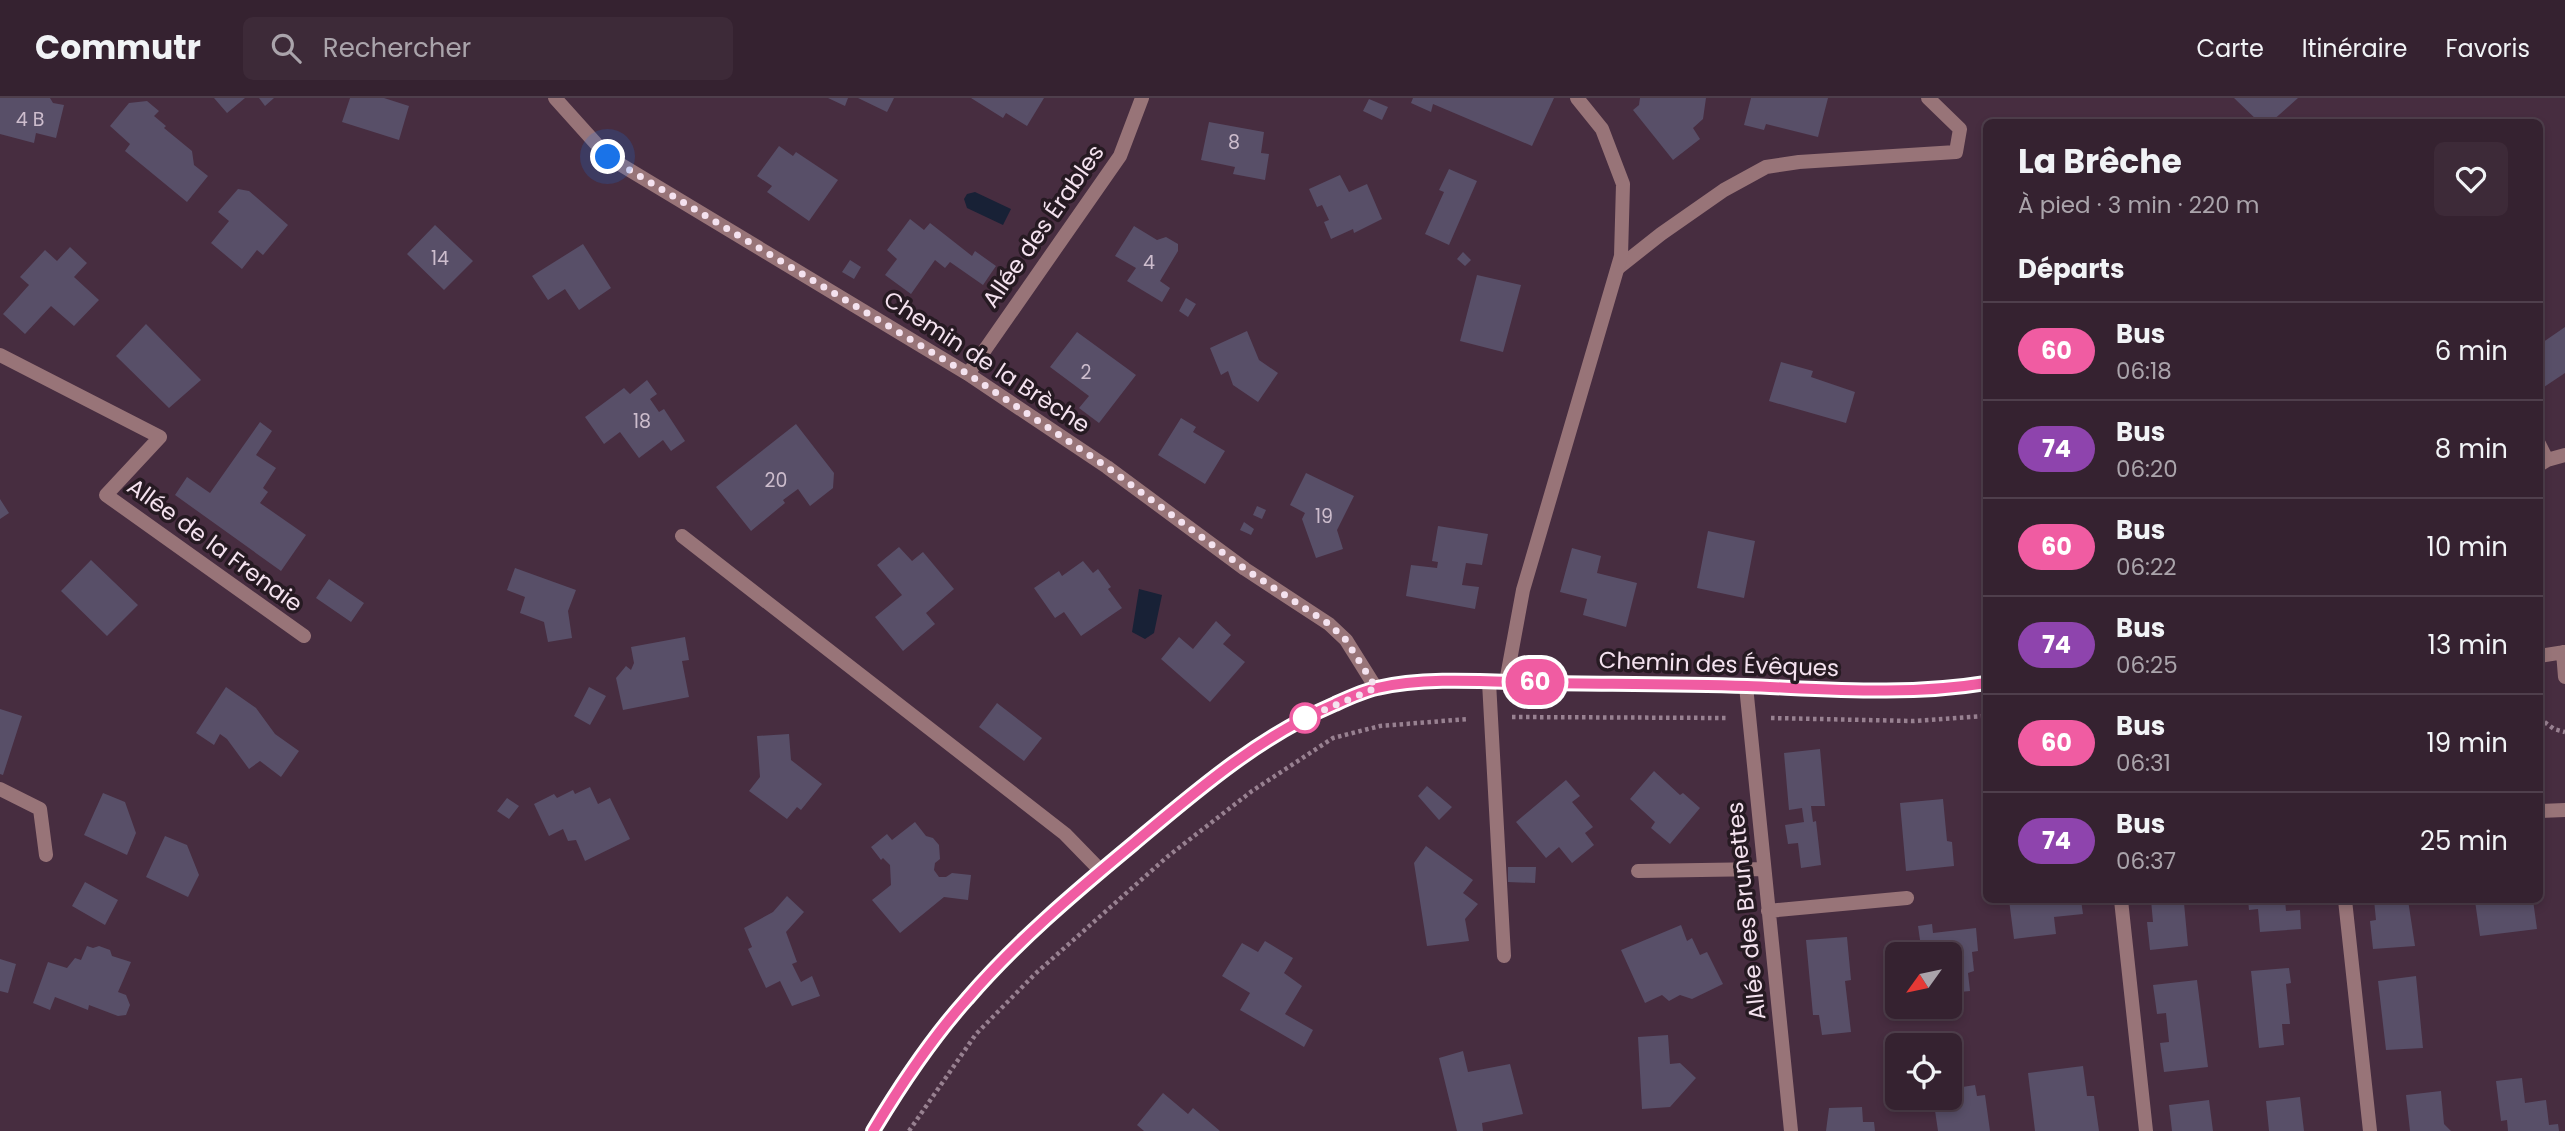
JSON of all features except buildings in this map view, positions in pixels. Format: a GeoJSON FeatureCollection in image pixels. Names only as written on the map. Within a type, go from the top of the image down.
{"type":"FeatureCollection","features":[{"type":"Feature","properties":{"kind":"street","name":"Chemin de la Brèche"},"geometry":{"type":"LineString","coordinates":[[555,98],[608,157],[968,374],[1107,467],[1245,569],[1329,624],[1346,640],[1376,688]]}},
{"type":"Feature","properties":{"kind":"street","name":"Allée des Érables"},"geometry":{"type":"LineString","coordinates":[[968,374],[1120,156],[1142,98]]}},
{"type":"Feature","properties":{"kind":"street"},"geometry":{"type":"LineString","coordinates":[[1506,682],[1522,590],[1621,256],[1623,184],[1602,129],[1577,98]]}},
{"type":"Feature","properties":{"kind":"street"},"geometry":{"type":"LineString","coordinates":[[1618,268],[1724,190],[1766,167],[1799,162],[1956,152],[1960,129],[1928,98]]}},
{"type":"Feature","properties":{"kind":"street","name":"Allée de la Frenaie"},"geometry":{"type":"LineString","coordinates":[[0,355],[160,437],[106,495],[304,636]]}},
{"type":"Feature","properties":{"kind":"street"},"geometry":{"type":"LineString","coordinates":[[2543,463],[2565,455]]}},
{"type":"Feature","properties":{"kind":"street"},"geometry":{"type":"LineString","coordinates":[[682,536],[1065,834],[1101,871]]}},
{"type":"Feature","properties":{"kind":"street"},"geometry":{"type":"LineString","coordinates":[[2543,655],[2564,652],[2565,677]]}},
{"type":"Feature","properties":{"kind":"street"},"geometry":{"type":"LineString","coordinates":[[1489,682],[1504,956]]}},
{"type":"Feature","properties":{"kind":"street","name":"Chemin des Évêques"},"geometry":{"type":"LineString","coordinates":[[873,1131],[894,1097],[965,1000],[1013,950],[1101,871],[1200,787],[1254,748],[1305,718],[1376,688],[1411,684],[1506,682],[1746,686],[1859,691],[1957,687],[1983,683]]}},
{"type":"Feature","properties":{"kind":"street","name":"Allée des Brunettes"},"geometry":{"type":"LineString","coordinates":[[1746,686],[1791,1131]]}},
{"type":"Feature","properties":{"kind":"street"},"geometry":{"type":"LineString","coordinates":[[0,789],[40,809],[46,855]]}},
{"type":"Feature","properties":{"kind":"street"},"geometry":{"type":"LineString","coordinates":[[2543,811],[2565,810]]}},
{"type":"Feature","properties":{"kind":"street"},"geometry":{"type":"LineString","coordinates":[[1638,871],[1764,869]]}},
{"type":"Feature","properties":{"kind":"street"},"geometry":{"type":"LineString","coordinates":[[1768,911],[1907,898]]}},
{"type":"Feature","properties":{"kind":"street"},"geometry":{"type":"LineString","coordinates":[[2121,903],[2146,1131]]}},
{"type":"Feature","properties":{"kind":"street"},"geometry":{"type":"LineString","coordinates":[[2345,903],[2370,1131]]}},
{"type":"Feature","properties":{"kind":"path"},"geometry":{"type":"LineString","coordinates":[[1780,718],[1913,721],[1983,716]]}},
{"type":"Feature","properties":{"kind":"path"},"geometry":{"type":"LineString","coordinates":[[909,1131],[976,1034],[1035,974],[1167,857],[1252,791],[1333,738],[1380,726],[1491,717],[1729,718]]}},
{"type":"Feature","properties":{"kind":"path"},"geometry":{"type":"LineString","coordinates":[[2543,721],[2554,729],[2565,732]]}},
{"type":"Feature","properties":{"kind":"water"},"geometry":{"type":"Polygon","coordinates":[[[975,192],[1011,209],[1003,225],[967,208],[964,199],[967,194],[975,192]]]}},
{"type":"Feature","properties":{"kind":"water"},"geometry":{"type":"Polygon","coordinates":[[[1139,589],[1162,595],[1154,633],[1145,639],[1132,632],[1139,589]]]}},
{"type":"Feature","properties":{"kind":"bus line","name":"60"},"geometry":{"type":"LineString","coordinates":[[873,1131],[894,1097],[965,1000],[1013,950],[1200,787],[1254,748],[1305,718],[1348,698],[1376,688],[1481,681],[1859,691],[1983,683]]}},
{"type":"Feature","properties":{"kind":"route"},"geometry":{"type":"LineString","coordinates":[[608,157],[968,374],[1107,467],[1245,569],[1329,624],[1346,640],[1376,688],[1305,718]]}}]}
